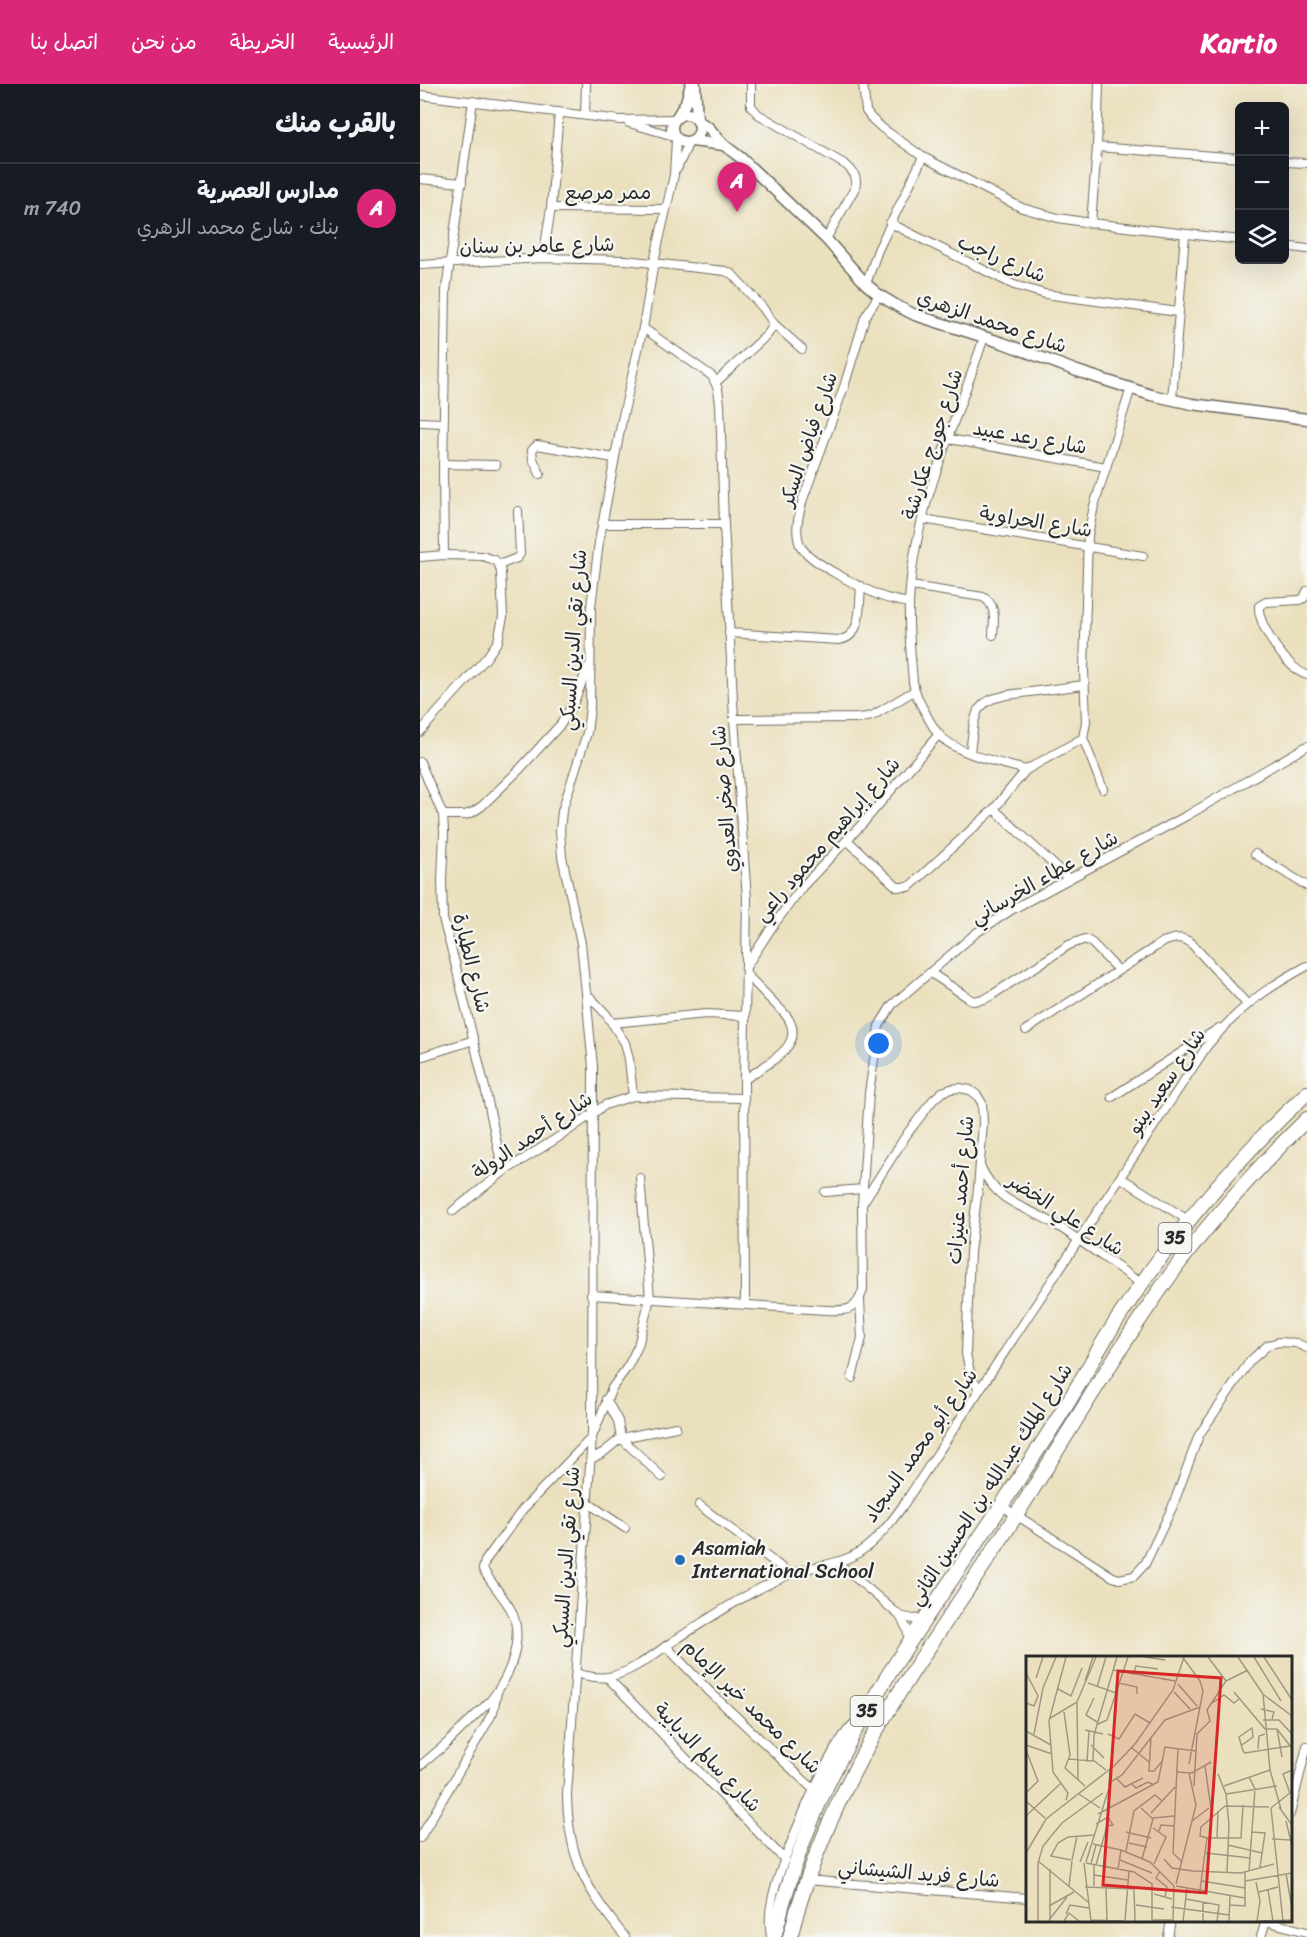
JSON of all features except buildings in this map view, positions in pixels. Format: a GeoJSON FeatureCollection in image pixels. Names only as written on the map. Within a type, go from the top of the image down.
{"type":"FeatureCollection","features":[{"type":"Feature","properties":{"kind":"highway","name":"شارع الملك عبدالله بن الحسين الثاني"},"geometry":{"type":"LineString","coordinates":[[772,1937],[796,1860],[819,1803],[865,1715],[909,1644],[1002,1506],[1119,1317],[1188,1220],[1226,1173],[1307,1093]]}},
{"type":"Feature","properties":{"kind":"highway","name":"شارع الملك عبدالله بن الحسين الثاني"},"geometry":{"type":"LineString","coordinates":[[790,1937],[806,1880],[841,1798],[879,1726],[1017,1515],[1119,1352],[1181,1262],[1252,1174],[1307,1119]]}},
{"type":"Feature","properties":{"kind":"street"},"geometry":{"type":"LineString","coordinates":[[585,115],[586,84]]}},
{"type":"Feature","properties":{"kind":"street"},"geometry":{"type":"LineString","coordinates":[[675,138],[672,128],[693,84]]}},
{"type":"Feature","properties":{"kind":"street"},"geometry":{"type":"LineString","coordinates":[[690,141],[699,133],[693,84]]}},
{"type":"Feature","properties":{"kind":"street"},"geometry":{"type":"LineString","coordinates":[[751,84],[751,106],[758,114],[846,165],[855,176],[857,181],[852,196],[826,239]]}},
{"type":"Feature","properties":{"kind":"street"},"geometry":{"type":"LineString","coordinates":[[862,84],[864,106],[871,118],[923,156],[1022,208],[1058,218],[1091,223],[1235,240]]}},
{"type":"Feature","properties":{"kind":"street"},"geometry":{"type":"LineString","coordinates":[[1091,223],[1099,84]]}},
{"type":"Feature","properties":{"kind":"street"},"geometry":{"type":"LineString","coordinates":[[420,95],[620,120],[680,141],[724,145]]}},
{"type":"Feature","properties":{"kind":"street"},"geometry":{"type":"LineString","coordinates":[[444,555],[443,423],[446,290],[473,101]]}},
{"type":"Feature","properties":{"kind":"street"},"geometry":{"type":"LineString","coordinates":[[543,258],[551,208],[559,112]]}},
{"type":"Feature","properties":{"kind":"street"},"geometry":{"type":"LineString","coordinates":[[620,120],[676,118],[688,115],[697,121]]}},
{"type":"Feature","properties":{"kind":"street","name":"شارع محمد الزهري"},"geometry":{"type":"LineString","coordinates":[[697,121],[709,128],[724,145],[741,158],[826,239],[866,284],[879,295],[915,315],[1172,400],[1307,419]]}},
{"type":"Feature","properties":{"kind":"street","name":"شارع تقي الدين السبكي"},"geometry":{"type":"LineString","coordinates":[[674,175],[675,138]]}},
{"type":"Feature","properties":{"kind":"street","name":"شارع تقي الدين السبكي"},"geometry":{"type":"LineString","coordinates":[[625,1937],[585,1881],[577,1861],[569,1828],[567,1794],[592,1437],[593,1067],[581,943],[562,857],[560,830],[562,811],[586,733],[590,707],[593,588],[614,458],[643,328],[666,208],[674,175],[690,141]]}},
{"type":"Feature","properties":{"kind":"street"},"geometry":{"type":"LineString","coordinates":[[1097,147],[1235,158]]}},
{"type":"Feature","properties":{"kind":"street"},"geometry":{"type":"LineString","coordinates":[[866,284],[890,223],[923,156]]}},
{"type":"Feature","properties":{"kind":"street"},"geometry":{"type":"LineString","coordinates":[[1289,162],[1307,163]]}},
{"type":"Feature","properties":{"kind":"street"},"geometry":{"type":"LineString","coordinates":[[420,179],[462,183]]}},
{"type":"Feature","properties":{"kind":"street","name":"ممر مرصع"},"geometry":{"type":"LineString","coordinates":[[551,208],[666,208]]}},
{"type":"Feature","properties":{"kind":"street","name":"شارع راجب"},"geometry":{"type":"LineString","coordinates":[[890,223],[1014,285],[1045,294],[1178,312]]}},
{"type":"Feature","properties":{"kind":"street"},"geometry":{"type":"LineString","coordinates":[[1172,400],[1185,234]]}},
{"type":"Feature","properties":{"kind":"street"},"geometry":{"type":"LineString","coordinates":[[1289,247],[1307,249]]}},
{"type":"Feature","properties":{"kind":"street","name":"شارع عامر بن سنان"},"geometry":{"type":"LineString","coordinates":[[420,265],[543,258],[654,262],[718,270],[732,274],[763,308],[774,324],[802,349]]}},
{"type":"Feature","properties":{"kind":"street","name":"شارع فياض السكر"},"geometry":{"type":"LineString","coordinates":[[879,295],[865,317],[844,387],[803,499],[797,526],[800,546],[815,561],[879,596],[909,603]]}},
{"type":"Feature","properties":{"kind":"street"},"geometry":{"type":"LineString","coordinates":[[643,328],[707,371],[716,382],[768,334],[774,324]]}},
{"type":"Feature","properties":{"kind":"street","name":"شارع جورج عكارشة"},"geometry":{"type":"LineString","coordinates":[[984,337],[923,519],[910,586],[909,603],[914,691],[939,734],[957,747],[1026,770]]}},
{"type":"Feature","properties":{"kind":"street","name":"شارع صخر العدوي"},"geometry":{"type":"LineString","coordinates":[[716,382],[720,404],[723,524],[734,719],[747,883],[744,1080],[745,1304]]}},
{"type":"Feature","properties":{"kind":"street"},"geometry":{"type":"LineString","coordinates":[[1103,789],[1083,738],[1086,722],[1084,685],[1088,573],[1086,546],[1091,519],[1131,388]]}},
{"type":"Feature","properties":{"kind":"street"},"geometry":{"type":"LineString","coordinates":[[420,422],[443,423]]}},
{"type":"Feature","properties":{"kind":"street","name":"شارع رعد عبيد"},"geometry":{"type":"LineString","coordinates":[[949,439],[1106,467]]}},
{"type":"Feature","properties":{"kind":"street"},"geometry":{"type":"LineString","coordinates":[[540,474],[533,459],[532,450],[537,445],[614,458]]}},
{"type":"Feature","properties":{"kind":"street"},"geometry":{"type":"LineString","coordinates":[[443,464],[496,465]]}},
{"type":"Feature","properties":{"kind":"street"},"geometry":{"type":"LineString","coordinates":[[499,565],[517,558],[520,554],[518,511]]}},
{"type":"Feature","properties":{"kind":"street","name":"شارع الحراوية"},"geometry":{"type":"LineString","coordinates":[[923,519],[1143,556]]}},
{"type":"Feature","properties":{"kind":"street"},"geometry":{"type":"LineString","coordinates":[[602,524],[723,524]]}},
{"type":"Feature","properties":{"kind":"street"},"geometry":{"type":"LineString","coordinates":[[420,557],[444,555],[495,560],[501,572],[503,617],[498,641],[487,657],[420,732]]}},
{"type":"Feature","properties":{"kind":"street"},"geometry":{"type":"LineString","coordinates":[[729,633],[838,640],[848,638],[856,628],[861,586]]}},
{"type":"Feature","properties":{"kind":"street"},"geometry":{"type":"LineString","coordinates":[[910,586],[987,599],[995,616],[993,635]]}},
{"type":"Feature","properties":{"kind":"street"},"geometry":{"type":"LineString","coordinates":[[1307,591],[1304,598],[1300,600],[1266,602],[1259,606],[1258,611],[1264,626],[1281,653],[1300,673],[1307,675]]}},
{"type":"Feature","properties":{"kind":"street"},"geometry":{"type":"LineString","coordinates":[[443,815],[465,815],[482,806],[537,752],[568,714],[590,661]]}},
{"type":"Feature","properties":{"kind":"street"},"geometry":{"type":"LineString","coordinates":[[969,752],[974,722],[978,710],[985,703],[1007,695],[1084,685]]}},
{"type":"Feature","properties":{"kind":"street"},"geometry":{"type":"LineString","coordinates":[[734,719],[861,718],[872,716],[914,691]]}},
{"type":"Feature","properties":{"kind":"street","name":"شارع إبراهيم محمود راعي"},"geometry":{"type":"LineString","coordinates":[[746,971],[783,911],[802,887],[847,840],[939,734]]}},
{"type":"Feature","properties":{"kind":"street"},"geometry":{"type":"LineString","coordinates":[[847,840],[897,887],[906,888],[915,884],[994,809],[1026,770],[1083,738]]}},
{"type":"Feature","properties":{"kind":"street","name":"شارع عطاء الخرساني"},"geometry":{"type":"LineString","coordinates":[[852,1378],[862,1338],[860,1299],[863,1283],[862,1204],[868,1094],[879,1026],[892,1005],[976,933],[991,923],[1188,815],[1307,746]]}},
{"type":"Feature","properties":{"kind":"street","name":"شارع الطيارة"},"geometry":{"type":"LineString","coordinates":[[420,762],[443,815],[442,912],[474,1040],[503,1172]]}},
{"type":"Feature","properties":{"kind":"street"},"geometry":{"type":"LineString","coordinates":[[994,809],[1069,879]]}},
{"type":"Feature","properties":{"kind":"street"},"geometry":{"type":"LineString","coordinates":[[1255,854],[1307,885]]}},
{"type":"Feature","properties":{"kind":"street"},"geometry":{"type":"LineString","coordinates":[[1026,1030],[1172,938],[1185,939],[1207,959],[1247,1004]]}},
{"type":"Feature","properties":{"kind":"street"},"geometry":{"type":"LineString","coordinates":[[931,973],[972,1000],[981,1000],[1070,945],[1085,939],[1092,943],[1118,970]]}},
{"type":"Feature","properties":{"kind":"street","name":"شارع سعيد بينو"},"geometry":{"type":"LineString","coordinates":[[1079,1241],[1192,1065],[1227,1023],[1247,1004],[1276,982],[1307,966]]}},
{"type":"Feature","properties":{"kind":"street"},"geometry":{"type":"LineString","coordinates":[[744,1080],[783,1052],[791,1044],[794,1033],[791,1021],[746,971]]}},
{"type":"Feature","properties":{"kind":"street"},"geometry":{"type":"LineString","coordinates":[[586,993],[612,1023],[625,1043],[633,1096]]}},
{"type":"Feature","properties":{"kind":"street"},"geometry":{"type":"LineString","coordinates":[[612,1023],[706,1014],[745,1016]]}},
{"type":"Feature","properties":{"kind":"street"},"geometry":{"type":"LineString","coordinates":[[1112,1097],[1227,1023]]}},
{"type":"Feature","properties":{"kind":"street"},"geometry":{"type":"LineString","coordinates":[[420,1057],[474,1040]]}},
{"type":"Feature","properties":{"kind":"street","name":"شارع أحمد عنيزات"},"geometry":{"type":"LineString","coordinates":[[862,1204],[907,1134],[922,1113],[942,1092],[960,1088],[970,1090],[977,1095],[982,1103],[983,1123],[970,1252],[966,1339],[968,1368],[980,1389]]}},
{"type":"Feature","properties":{"kind":"street","name":"شارع أحمد الرولة"},"geometry":{"type":"LineString","coordinates":[[453,1211],[503,1172],[562,1135],[605,1104],[633,1096],[744,1098]]}},
{"type":"Feature","properties":{"kind":"street","name":"شارع علي الخضر"},"geometry":{"type":"LineString","coordinates":[[980,1165],[988,1182],[1007,1200],[1056,1225],[1142,1284]]}},
{"type":"Feature","properties":{"kind":"street","name":"شارع تقي الدين السبكي"},"geometry":{"type":"LineString","coordinates":[[592,1437],[606,1399],[638,1346],[650,1298],[640,1178]]}},
{"type":"Feature","properties":{"kind":"street"},"geometry":{"type":"LineString","coordinates":[[1121,1178],[1188,1220]]}},
{"type":"Feature","properties":{"kind":"street"},"geometry":{"type":"LineString","coordinates":[[825,1191],[863,1189]]}},
{"type":"Feature","properties":{"kind":"street","name":"شارع أبو محمد السجاد"},"geometry":{"type":"LineString","coordinates":[[576,1673],[608,1677],[633,1667],[747,1595],[790,1574],[852,1556],[869,1545],[892,1520],[1079,1241]]}},
{"type":"Feature","properties":{"kind":"street"},"geometry":{"type":"LineString","coordinates":[[591,1295],[839,1310],[853,1308],[860,1299]]}},
{"type":"Feature","properties":{"kind":"street"},"geometry":{"type":"LineString","coordinates":[[1002,1506],[1113,1577],[1119,1579],[1134,1576],[1145,1564],[1153,1550],[1172,1508],[1199,1435],[1250,1361],[1268,1346],[1279,1342],[1296,1343],[1307,1348]]}},
{"type":"Feature","properties":{"kind":"street"},"geometry":{"type":"LineString","coordinates":[[606,1399],[618,1421],[621,1438],[662,1477]]}},
{"type":"Feature","properties":{"kind":"street"},"geometry":{"type":"LineString","coordinates":[[591,1459],[621,1438],[676,1427]]}},
{"type":"Feature","properties":{"kind":"street"},"geometry":{"type":"LineString","coordinates":[[420,1838],[493,1712],[497,1692],[516,1649],[517,1633],[510,1608],[485,1573],[483,1569],[485,1561],[530,1500],[592,1437]]}},
{"type":"Feature","properties":{"kind":"street"},"geometry":{"type":"LineString","coordinates":[[588,1503],[625,1528]]}},
{"type":"Feature","properties":{"kind":"street"},"geometry":{"type":"LineString","coordinates":[[699,1504],[790,1574]]}},
{"type":"Feature","properties":{"kind":"street"},"geometry":{"type":"LineString","coordinates":[[852,1556],[852,1574]]}},
{"type":"Feature","properties":{"kind":"street"},"geometry":{"type":"LineString","coordinates":[[837,1562],[900,1616],[907,1629],[909,1644]]}},
{"type":"Feature","properties":{"kind":"street"},"geometry":{"type":"LineString","coordinates":[[900,1616],[913,1619],[926,1618]]}},
{"type":"Feature","properties":{"kind":"street","name":"شارع محمد خير الإمام"},"geometry":{"type":"LineString","coordinates":[[666,1646],[709,1691],[814,1790]]}},
{"type":"Feature","properties":{"kind":"street","name":"شارع سالم الدبايبة"},"geometry":{"type":"LineString","coordinates":[[608,1677],[785,1860]]}},
{"type":"Feature","properties":{"kind":"street"},"geometry":{"type":"LineString","coordinates":[[420,1766],[460,1731],[497,1692]]}},
{"type":"Feature","properties":{"kind":"street"},"geometry":{"type":"LineString","coordinates":[[772,1937],[769,1924],[771,1903],[785,1860],[814,1790],[843,1735],[852,1723],[865,1715]]}},
{"type":"Feature","properties":{"kind":"street"},"geometry":{"type":"LineString","coordinates":[[1292,1806],[1307,1746]]}},
{"type":"Feature","properties":{"kind":"street","name":"شارع فريد الشيشاني"},"geometry":{"type":"LineString","coordinates":[[806,1880],[1026,1898]]}},
{"type":"Feature","properties":{"kind":"street"},"geometry":{"type":"LineString","coordinates":[[1168,1937],[1171,1922]]}},
{"type":"Feature","properties":{"kind":"street"},"geometry":{"type":"LineString","coordinates":[[1261,1937],[1264,1922]]}},
{"type":"Feature","properties":{"kind":"street"},"geometry":{"type":"LineString","coordinates":[[1268,1922],[1307,1932]]}},
{"type":"Feature","properties":{"kind":"place","name":"مدارس العصرية"},"geometry":{"type":"Point","coordinates":[737,212]}},
{"type":"Feature","properties":{"kind":"place","name":"Asamiah International School"},"geometry":{"type":"Point","coordinates":[680,1560]}}]}
